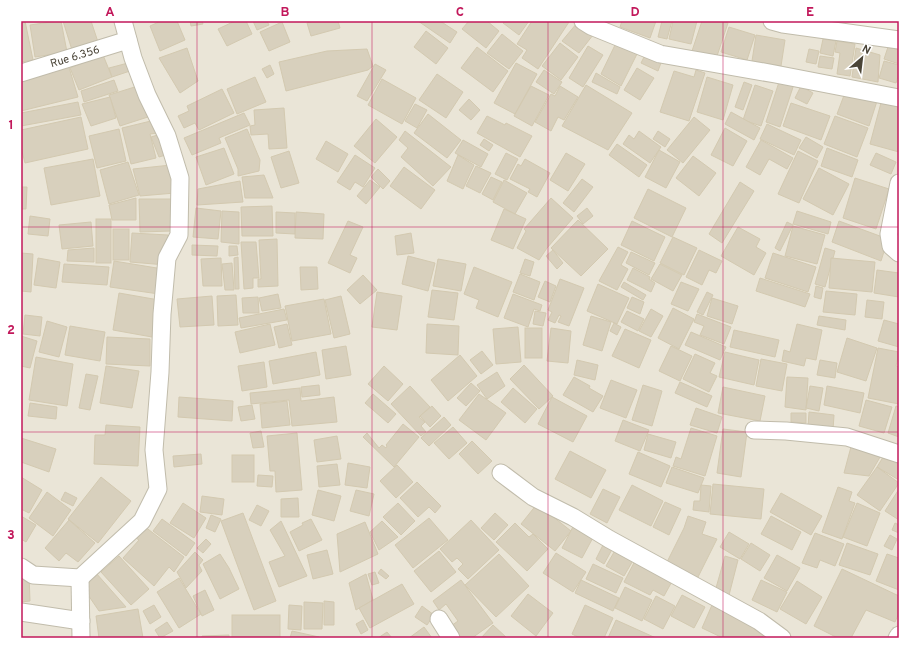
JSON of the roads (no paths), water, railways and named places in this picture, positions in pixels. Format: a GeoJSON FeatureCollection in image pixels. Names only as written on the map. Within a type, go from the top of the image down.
{"type":"FeatureCollection","features":[{"type":"Feature","properties":{"kind":"street"},"geometry":{"type":"LineString","coordinates":[[21,567],[34,574],[80,578],[142,521],[158,489],[154,450],[160,372],[162,314],[167,258],[179,235],[180,178],[167,136],[146,95],[123,21]]}},
{"type":"Feature","properties":{"kind":"street"},"geometry":{"type":"LineString","coordinates":[[583,21],[591,26],[660,54],[899,98]]}},
{"type":"Feature","properties":{"kind":"street"},"geometry":{"type":"LineString","coordinates":[[772,21],[783,24],[899,40]]}},
{"type":"Feature","properties":{"kind":"street","name":"Rue 6.356"},"geometry":{"type":"LineString","coordinates":[[21,73],[128,40]]}},
{"type":"Feature","properties":{"kind":"street"},"geometry":{"type":"LineString","coordinates":[[899,184],[889,234],[891,246],[899,254]]}},
{"type":"Feature","properties":{"kind":"street"},"geometry":{"type":"LineString","coordinates":[[754,430],[786,431],[847,437],[899,454]]}},
{"type":"Feature","properties":{"kind":"street"},"geometry":{"type":"LineString","coordinates":[[501,473],[533,497],[573,517],[609,539],[759,621],[782,638]]}},
{"type":"Feature","properties":{"kind":"street"},"geometry":{"type":"LineString","coordinates":[[80,578],[82,620],[81,638]]}},
{"type":"Feature","properties":{"kind":"street"},"geometry":{"type":"LineString","coordinates":[[21,612],[82,620]]}},
{"type":"Feature","properties":{"kind":"street"},"geometry":{"type":"LineString","coordinates":[[439,619],[451,638]]}}]}
